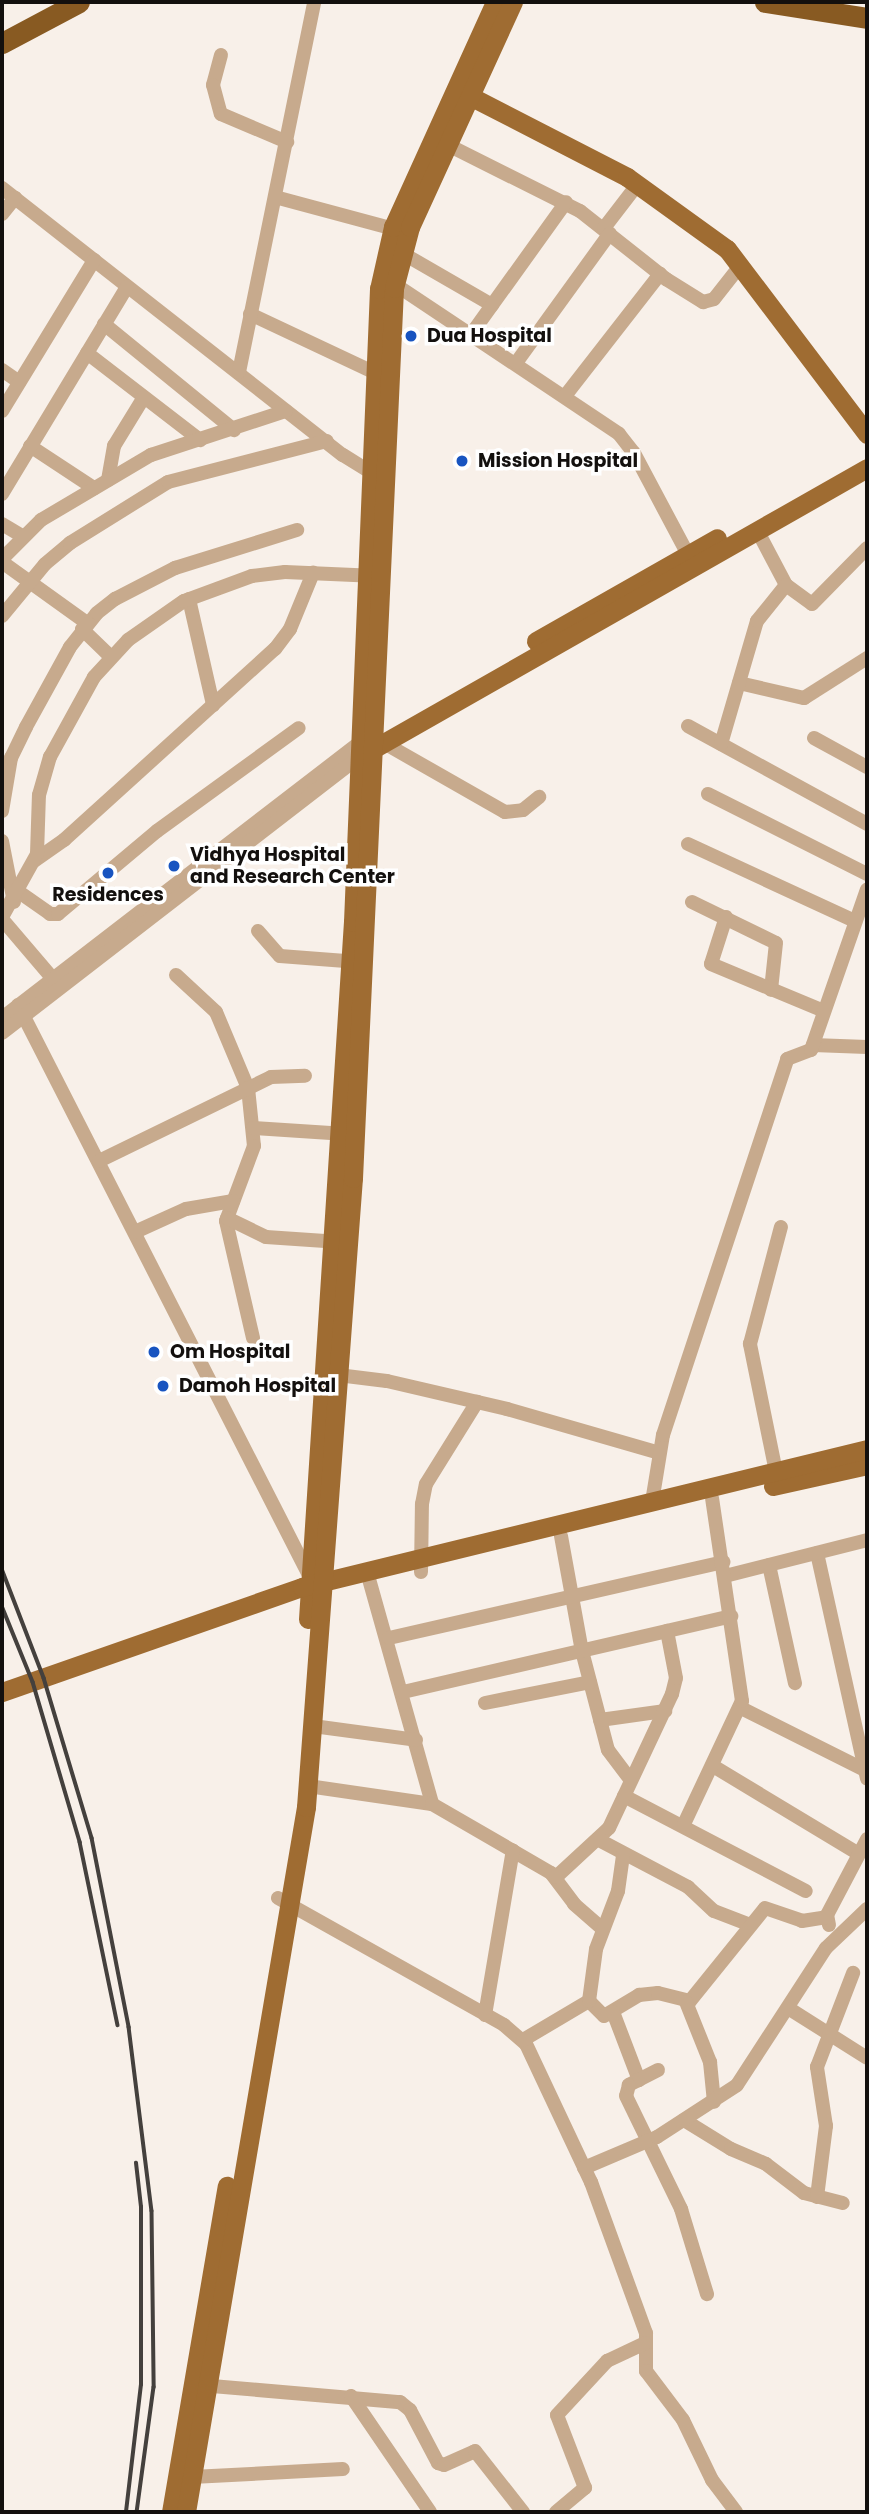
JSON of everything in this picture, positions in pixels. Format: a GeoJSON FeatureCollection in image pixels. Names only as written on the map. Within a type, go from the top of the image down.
{"type":"FeatureCollection","features":[{"type":"Feature","properties":{"kind":"highway"},"geometry":{"type":"LineString","coordinates":[[2,35],[63,2]]}},
{"type":"Feature","properties":{"kind":"highway"},"geometry":{"type":"LineString","coordinates":[[2,43],[79,2]]}},
{"type":"Feature","properties":{"kind":"highway"},"geometry":{"type":"LineString","coordinates":[[766,2],[867,6]]}},
{"type":"Feature","properties":{"kind":"highway"},"geometry":{"type":"LineString","coordinates":[[827,5],[867,18]]}},
{"type":"Feature","properties":{"kind":"main road"},"geometry":{"type":"LineString","coordinates":[[431,165],[448,145],[495,2]]}},
{"type":"Feature","properties":{"kind":"main road"},"geometry":{"type":"LineString","coordinates":[[284,1902],[335,1365],[364,824],[371,745],[377,471],[388,279],[401,230],[463,93],[513,2]]}},
{"type":"Feature","properties":{"kind":"main road"},"geometry":{"type":"LineString","coordinates":[[463,93],[637,185],[727,250],[864,432],[867,452],[757,530],[691,561]]}},
{"type":"Feature","properties":{"kind":"main road"},"geometry":{"type":"LineString","coordinates":[[388,279],[402,253],[401,230]]}},
{"type":"Feature","properties":{"kind":"main road"},"geometry":{"type":"LineString","coordinates":[[371,745],[805,496],[867,468]]}},
{"type":"Feature","properties":{"kind":"main road"},"geometry":{"type":"LineString","coordinates":[[421,1567],[652,1502],[867,1449]]}},
{"type":"Feature","properties":{"kind":"main road"},"geometry":{"type":"LineString","coordinates":[[9,1689],[312,1586],[421,1567],[867,1465]]}},
{"type":"Feature","properties":{"kind":"main road"},"geometry":{"type":"LineString","coordinates":[[171,2512],[200,2385],[284,1902],[308,1786],[313,1726],[312,1586]]}},
{"type":"Feature","properties":{"kind":"main road"},"geometry":{"type":"LineString","coordinates":[[186,2512],[192,2477],[200,2385]]}},
{"type":"Feature","properties":{"kind":"street"},"geometry":{"type":"LineString","coordinates":[[239,372],[314,2]]}},
{"type":"Feature","properties":{"kind":"street"},"geometry":{"type":"LineString","coordinates":[[221,55],[213,85],[220,114],[287,142]]}},
{"type":"Feature","properties":{"kind":"street"},"geometry":{"type":"LineString","coordinates":[[448,145],[566,202],[607,230],[660,274],[707,302],[740,266]]}},
{"type":"Feature","properties":{"kind":"street"},"geometry":{"type":"LineString","coordinates":[[516,363],[637,185]]}},
{"type":"Feature","properties":{"kind":"street"},"geometry":{"type":"LineString","coordinates":[[2,188],[286,411],[327,441],[377,471]]}},
{"type":"Feature","properties":{"kind":"street"},"geometry":{"type":"LineString","coordinates":[[275,197],[401,230]]}},
{"type":"Feature","properties":{"kind":"street"},"geometry":{"type":"LineString","coordinates":[[2,214],[15,198]]}},
{"type":"Feature","properties":{"kind":"street"},"geometry":{"type":"LineString","coordinates":[[472,333],[566,202]]}},
{"type":"Feature","properties":{"kind":"street"},"geometry":{"type":"LineString","coordinates":[[402,253],[492,305]]}},
{"type":"Feature","properties":{"kind":"street"},"geometry":{"type":"LineString","coordinates":[[2,411],[94,260]]}},
{"type":"Feature","properties":{"kind":"street"},"geometry":{"type":"LineString","coordinates":[[565,397],[660,274]]}},
{"type":"Feature","properties":{"kind":"street"},"geometry":{"type":"LineString","coordinates":[[388,279],[516,363],[628,443],[691,561]]}},
{"type":"Feature","properties":{"kind":"street"},"geometry":{"type":"LineString","coordinates":[[2,494],[127,287]]}},
{"type":"Feature","properties":{"kind":"street"},"geometry":{"type":"LineString","coordinates":[[250,314],[382,377]]}},
{"type":"Feature","properties":{"kind":"street"},"geometry":{"type":"LineString","coordinates":[[104,324],[234,430]]}},
{"type":"Feature","properties":{"kind":"street"},"geometry":{"type":"LineString","coordinates":[[87,353],[200,440]]}},
{"type":"Feature","properties":{"kind":"street"},"geometry":{"type":"LineString","coordinates":[[2,370],[19,382]]}},
{"type":"Feature","properties":{"kind":"street"},"geometry":{"type":"LineString","coordinates":[[108,480],[114,446],[144,397]]}},
{"type":"Feature","properties":{"kind":"street"},"geometry":{"type":"LineString","coordinates":[[110,656],[85,626],[2,561],[22,537],[94,488],[152,455],[286,411]]}},
{"type":"Feature","properties":{"kind":"street"},"geometry":{"type":"LineString","coordinates":[[2,616],[30,582],[103,519],[168,482],[327,441]]}},
{"type":"Feature","properties":{"kind":"street"},"geometry":{"type":"LineString","coordinates":[[30,446],[94,488]]}},
{"type":"Feature","properties":{"kind":"street"},"geometry":{"type":"LineString","coordinates":[[2,524],[22,537]]}},
{"type":"Feature","properties":{"kind":"street"},"geometry":{"type":"LineString","coordinates":[[2,811],[11,758],[85,626],[115,599],[175,568],[297,530]]}},
{"type":"Feature","properties":{"kind":"street"},"geometry":{"type":"LineString","coordinates":[[757,530],[786,586],[806,603],[817,602],[867,548]]}},
{"type":"Feature","properties":{"kind":"street"},"geometry":{"type":"LineString","coordinates":[[53,979],[2,918],[16,897],[34,860],[45,769],[94,677],[110,656],[144,626],[189,598],[269,573],[374,576]]}},
{"type":"Feature","properties":{"kind":"street"},"geometry":{"type":"LineString","coordinates":[[34,860],[64,840],[286,636],[313,573]]}},
{"type":"Feature","properties":{"kind":"street"},"geometry":{"type":"LineString","coordinates":[[721,744],[760,614],[786,586]]}},
{"type":"Feature","properties":{"kind":"street"},"geometry":{"type":"LineString","coordinates":[[189,598],[213,705]]}},
{"type":"Feature","properties":{"kind":"street"},"geometry":{"type":"LineString","coordinates":[[739,683],[804,698],[867,658]]}},
{"type":"Feature","properties":{"kind":"street"},"geometry":{"type":"LineString","coordinates":[[688,726],[867,824]]}},
{"type":"Feature","properties":{"kind":"street"},"geometry":{"type":"LineString","coordinates":[[2,841],[16,897],[50,914],[58,914],[157,831],[299,728]]}},
{"type":"Feature","properties":{"kind":"street"},"geometry":{"type":"LineString","coordinates":[[814,738],[866,763]]}},
{"type":"Feature","properties":{"kind":"street"},"geometry":{"type":"LineString","coordinates":[[2,1018],[21,1010],[371,745],[505,812],[523,810],[539,797]]}},
{"type":"Feature","properties":{"kind":"street"},"geometry":{"type":"LineString","coordinates":[[708,794],[867,874]]}},
{"type":"Feature","properties":{"kind":"street"},"geometry":{"type":"LineString","coordinates":[[688,844],[855,921]]}},
{"type":"Feature","properties":{"kind":"street"},"geometry":{"type":"LineString","coordinates":[[652,1502],[659,1453],[787,1059],[809,1052],[813,1045],[867,889]]}},
{"type":"Feature","properties":{"kind":"street"},"geometry":{"type":"LineString","coordinates":[[692,902],[776,943],[771,990]]}},
{"type":"Feature","properties":{"kind":"street"},"geometry":{"type":"LineString","coordinates":[[726,918],[710,964],[824,1011]]}},
{"type":"Feature","properties":{"kind":"street"},"geometry":{"type":"LineString","coordinates":[[2,1033],[53,979],[126,930]]}},
{"type":"Feature","properties":{"kind":"street"},"geometry":{"type":"LineString","coordinates":[[258,932],[279,956],[356,962]]}},
{"type":"Feature","properties":{"kind":"street"},"geometry":{"type":"LineString","coordinates":[[176,975],[221,1020],[248,1088],[253,1156],[227,1218],[253,1338]]}},
{"type":"Feature","properties":{"kind":"street"},"geometry":{"type":"LineString","coordinates":[[21,1010],[312,1586]]}},
{"type":"Feature","properties":{"kind":"street"},"geometry":{"type":"LineString","coordinates":[[813,1045],[867,1047]]}},
{"type":"Feature","properties":{"kind":"street"},"geometry":{"type":"LineString","coordinates":[[99,1161],[279,1074],[305,1076]]}},
{"type":"Feature","properties":{"kind":"street"},"geometry":{"type":"LineString","coordinates":[[253,1128],[348,1134]]}},
{"type":"Feature","properties":{"kind":"street"},"geometry":{"type":"LineString","coordinates":[[135,1232],[187,1209],[233,1201]]}},
{"type":"Feature","properties":{"kind":"street"},"geometry":{"type":"LineString","coordinates":[[227,1218],[266,1237],[340,1242]]}},
{"type":"Feature","properties":{"kind":"street"},"geometry":{"type":"LineString","coordinates":[[776,1472],[750,1344],[781,1227]]}},
{"type":"Feature","properties":{"kind":"street"},"geometry":{"type":"LineString","coordinates":[[335,1365],[659,1453]]}},
{"type":"Feature","properties":{"kind":"street"},"geometry":{"type":"LineString","coordinates":[[421,1567],[426,1484],[477,1402]]}},
{"type":"Feature","properties":{"kind":"street"},"geometry":{"type":"LineString","coordinates":[[684,1824],[741,1708],[731,1616],[712,1499]]}},
{"type":"Feature","properties":{"kind":"street"},"geometry":{"type":"LineString","coordinates":[[561,1536],[582,1651],[610,1756],[631,1780]]}},
{"type":"Feature","properties":{"kind":"street"},"geometry":{"type":"LineString","coordinates":[[389,1638],[571,1597],[724,1569],[769,1565],[867,1540]]}},
{"type":"Feature","properties":{"kind":"street"},"geometry":{"type":"LineString","coordinates":[[817,1553],[866,1775]]}},
{"type":"Feature","properties":{"kind":"street"},"geometry":{"type":"LineString","coordinates":[[769,1565],[795,1683]]}},
{"type":"Feature","properties":{"kind":"street"},"geometry":{"type":"LineString","coordinates":[[369,1577],[389,1638],[432,1804]]}},
{"type":"Feature","properties":{"kind":"street"},"geometry":{"type":"LineString","coordinates":[[403,1692],[731,1616]]}},
{"type":"Feature","properties":{"kind":"street"},"geometry":{"type":"LineString","coordinates":[[556,1877],[609,1828],[665,1711],[676,1678],[667,1631]]}},
{"type":"Feature","properties":{"kind":"street"},"geometry":{"type":"LineString","coordinates":[[485,1703],[590,1682]]}},
{"type":"Feature","properties":{"kind":"street"},"geometry":{"type":"LineString","coordinates":[[741,1708],[866,1775]]}},
{"type":"Feature","properties":{"kind":"street"},"geometry":{"type":"LineString","coordinates":[[600,1720],[665,1711]]}},
{"type":"Feature","properties":{"kind":"street"},"geometry":{"type":"LineString","coordinates":[[313,1726],[416,1740]]}},
{"type":"Feature","properties":{"kind":"street"},"geometry":{"type":"LineString","coordinates":[[713,1766],[857,1853]]}},
{"type":"Feature","properties":{"kind":"street"},"geometry":{"type":"LineString","coordinates":[[308,1786],[432,1804],[556,1877],[574,1904],[603,1929]]}},
{"type":"Feature","properties":{"kind":"street"},"geometry":{"type":"LineString","coordinates":[[624,1796],[684,1824],[806,1891]]}},
{"type":"Feature","properties":{"kind":"street"},"geometry":{"type":"LineString","coordinates":[[599,1839],[623,1855],[688,1886],[720,1915],[750,1925]]}},
{"type":"Feature","properties":{"kind":"street"},"geometry":{"type":"LineString","coordinates":[[827,1917],[857,1853],[867,1839]]}},
{"type":"Feature","properties":{"kind":"street"},"geometry":{"type":"LineString","coordinates":[[485,2015],[513,1850]]}},
{"type":"Feature","properties":{"kind":"street"},"geometry":{"type":"LineString","coordinates":[[523,2040],[589,2001],[603,1929],[618,1891],[623,1855]]}},
{"type":"Feature","properties":{"kind":"street"},"geometry":{"type":"LineString","coordinates":[[284,1902],[485,2015],[523,2040],[584,2168],[646,2333],[646,2371],[682,2420],[712,2480],[736,2512]]}},
{"type":"Feature","properties":{"kind":"street"},"geometry":{"type":"LineString","coordinates":[[685,2002],[768,1906],[803,1921],[827,1917]]}},
{"type":"Feature","properties":{"kind":"street"},"geometry":{"type":"LineString","coordinates":[[584,2168],[646,2141],[684,2120],[714,2102],[743,2078],[837,1935],[867,1909]]}},
{"type":"Feature","properties":{"kind":"street"},"geometry":{"type":"LineString","coordinates":[[827,1917],[837,1935]]}},
{"type":"Feature","properties":{"kind":"street"},"geometry":{"type":"LineString","coordinates":[[817,2197],[826,2126],[817,2072],[828,2034],[853,1973]]}},
{"type":"Feature","properties":{"kind":"street"},"geometry":{"type":"LineString","coordinates":[[589,2001],[601,2015],[613,2012],[639,1995],[658,1993],[685,2002],[712,2067],[714,2102]]}},
{"type":"Feature","properties":{"kind":"street"},"geometry":{"type":"LineString","coordinates":[[788,2008],[867,2058]]}},
{"type":"Feature","properties":{"kind":"street"},"geometry":{"type":"LineString","coordinates":[[613,2012],[639,2080]]}},
{"type":"Feature","properties":{"kind":"street"},"geometry":{"type":"LineString","coordinates":[[658,2070],[629,2085],[626,2096],[681,2209],[707,2294]]}},
{"type":"Feature","properties":{"kind":"street"},"geometry":{"type":"LineString","coordinates":[[684,2120],[731,2149],[766,2164],[804,2193],[843,2203]]}},
{"type":"Feature","properties":{"kind":"street"},"geometry":{"type":"LineString","coordinates":[[556,2512],[585,2488],[557,2419],[559,2411],[607,2361],[645,2343]]}},
{"type":"Feature","properties":{"kind":"street"},"geometry":{"type":"LineString","coordinates":[[200,2385],[387,2398],[405,2405],[440,2465],[470,2451],[477,2452],[523,2512]]}},
{"type":"Feature","properties":{"kind":"street"},"geometry":{"type":"LineString","coordinates":[[351,2396],[430,2512]]}},
{"type":"Feature","properties":{"kind":"street"},"geometry":{"type":"LineString","coordinates":[[192,2477],[343,2469]]}},
{"type":"Feature","properties":{"kind":"railway"},"geometry":{"type":"LineString","coordinates":[[2,1569],[44,1678],[92,1838],[129,2027],[152,2211],[154,2387],[137,2512]]}},
{"type":"Feature","properties":{"kind":"railway"},"geometry":{"type":"LineString","coordinates":[[2,1606],[33,1682],[80,1842],[118,2025]]}},
{"type":"Feature","properties":{"kind":"railway"},"geometry":{"type":"LineString","coordinates":[[126,2512],[141,2385],[141,2207],[136,2163]]}},
{"type":"Feature","properties":{"kind":"place","name":"Dua Hospital"},"geometry":{"type":"Point","coordinates":[411,336]}},
{"type":"Feature","properties":{"kind":"place","name":"Mission Hospital"},"geometry":{"type":"Point","coordinates":[462,461]}},
{"type":"Feature","properties":{"kind":"place","name":"Vidhya Hospital and Research Center"},"geometry":{"type":"Point","coordinates":[174,866]}},
{"type":"Feature","properties":{"kind":"place","name":"Residences"},"geometry":{"type":"Point","coordinates":[108,873]}},
{"type":"Feature","properties":{"kind":"place","name":"Om Hospital"},"geometry":{"type":"Point","coordinates":[154,1352]}},
{"type":"Feature","properties":{"kind":"place","name":"Damoh Hospital"},"geometry":{"type":"Point","coordinates":[163,1386]}}]}
